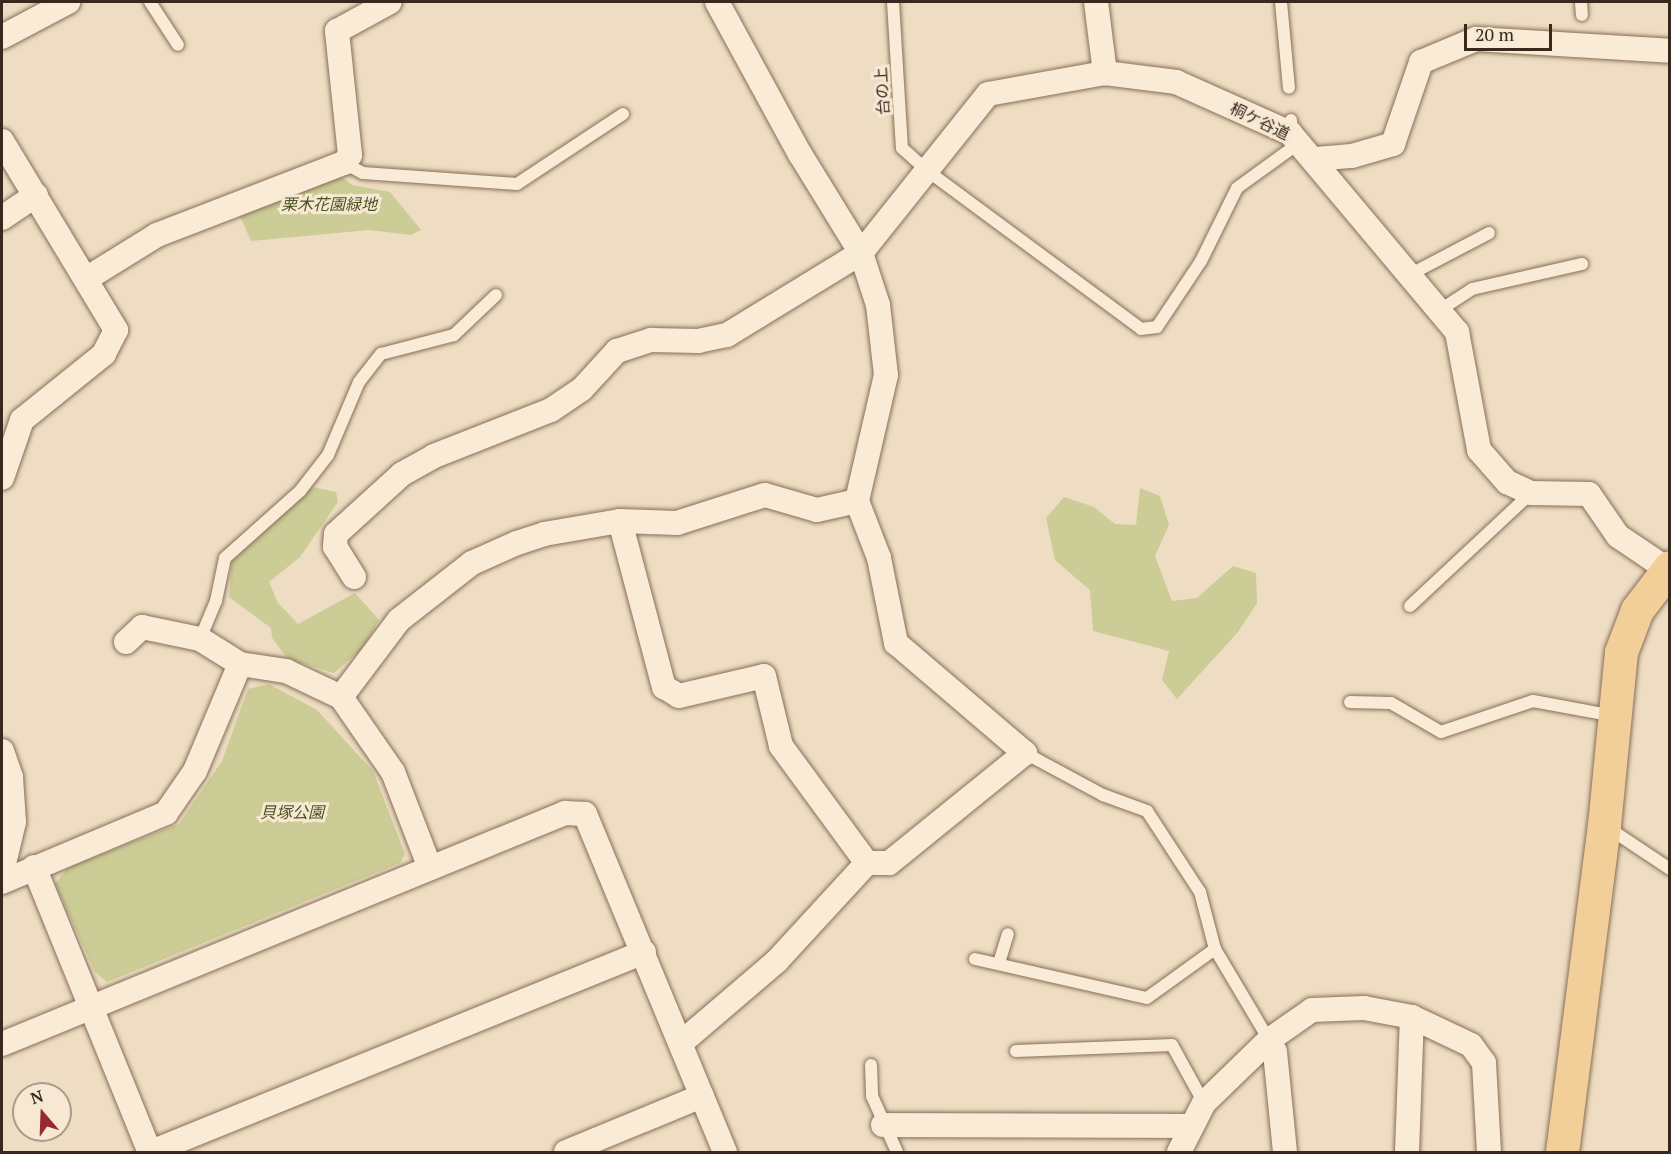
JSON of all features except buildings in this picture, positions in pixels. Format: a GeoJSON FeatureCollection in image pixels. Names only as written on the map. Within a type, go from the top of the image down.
{"type":"FeatureCollection","features":[{"type":"Feature","properties":{"kind":"main road"},"geometry":{"type":"LineString","coordinates":[[1562,1152],[1604,825],[1621,652],[1637,610],[1668,568]]}},
{"type":"Feature","properties":{"kind":"street"},"geometry":{"type":"LineString","coordinates":[[2,37],[68,2]]}},
{"type":"Feature","properties":{"kind":"street"},"geometry":{"type":"LineString","coordinates":[[86,279],[157,235],[344,163],[350,155],[337,30],[390,2]]}},
{"type":"Feature","properties":{"kind":"street"},"geometry":{"type":"LineString","coordinates":[[681,1043],[777,961],[867,863],[889,863],[1024,753],[896,643],[879,558],[856,501],[886,375],[878,305],[861,253],[800,154],[717,2]]}},
{"type":"Feature","properties":{"kind":"street"},"geometry":{"type":"LineString","coordinates":[[1096,2],[1105,73]]}},
{"type":"Feature","properties":{"kind":"street"},"geometry":{"type":"LineString","coordinates":[[1316,159],[1352,156],[1393,144],[1421,62],[1440,52],[1476,39],[1583,31],[1669,51]]}},
{"type":"Feature","properties":{"kind":"street","name":"桐ケ谷道"},"geometry":{"type":"LineString","coordinates":[[861,253],[924,169],[988,94],[1105,73],[1176,82],[1291,127],[1457,332],[1479,450],[1507,483],[1531,493]]}},
{"type":"Feature","properties":{"kind":"street"},"geometry":{"type":"LineString","coordinates":[[2,141],[116,330],[104,354],[22,420],[2,478]]}},
{"type":"Feature","properties":{"kind":"street"},"geometry":{"type":"LineString","coordinates":[[2,218],[36,195]]}},
{"type":"Feature","properties":{"kind":"street"},"geometry":{"type":"LineString","coordinates":[[354,577],[335,547],[336,534],[402,474],[434,456],[551,410],[582,389],[617,351],[651,340],[698,341],[727,335],[861,253]]}},
{"type":"Feature","properties":{"kind":"street"},"geometry":{"type":"LineString","coordinates":[[1531,493],[1589,494],[1618,536],[1668,568]]}},
{"type":"Feature","properties":{"kind":"street"},"geometry":{"type":"LineString","coordinates":[[341,697],[399,620],[472,563],[544,534],[620,521],[677,523],[765,495],[817,510],[856,501]]}},
{"type":"Feature","properties":{"kind":"street"},"geometry":{"type":"LineString","coordinates":[[620,521],[664,687],[679,696],[764,676],[781,746],[867,863]]}},
{"type":"Feature","properties":{"kind":"street"},"geometry":{"type":"LineString","coordinates":[[126,642],[142,627],[200,639],[240,664],[286,670],[341,697],[393,771],[430,868]]}},
{"type":"Feature","properties":{"kind":"street"},"geometry":{"type":"LineString","coordinates":[[2,882],[166,813],[195,771],[240,664]]}},
{"type":"Feature","properties":{"kind":"street"},"geometry":{"type":"LineString","coordinates":[[2,751],[11,777],[14,822],[2,872]]}},
{"type":"Feature","properties":{"kind":"street"},"geometry":{"type":"LineString","coordinates":[[2,1044],[565,813],[585,814],[644,952],[724,1152]]}},
{"type":"Feature","properties":{"kind":"street"},"geometry":{"type":"LineString","coordinates":[[34,867],[150,1152],[644,952]]}},
{"type":"Feature","properties":{"kind":"street"},"geometry":{"type":"LineString","coordinates":[[1179,1152],[1203,1104],[1269,1040],[1312,1010],[1364,1008],[1412,1017],[1471,1045],[1484,1063],[1489,1152]]}},
{"type":"Feature","properties":{"kind":"street"},"geometry":{"type":"LineString","coordinates":[[1407,1152],[1412,1017]]}},
{"type":"Feature","properties":{"kind":"street"},"geometry":{"type":"LineString","coordinates":[[1269,1040],[1275,1052],[1285,1152]]}},
{"type":"Feature","properties":{"kind":"street"},"geometry":{"type":"LineString","coordinates":[[566,1152],[702,1096]]}},
{"type":"Feature","properties":{"kind":"street"},"geometry":{"type":"LineString","coordinates":[[884,1125],[1192,1126]]}},
{"type":"Feature","properties":{"kind":"lane"},"geometry":{"type":"LineString","coordinates":[[150,2],[178,45]]}},
{"type":"Feature","properties":{"kind":"lane","name":"台の上"},"geometry":{"type":"LineString","coordinates":[[893,2],[902,148],[924,169],[1141,329],[1157,327],[1201,261],[1237,188],[1292,148],[1291,127]]}},
{"type":"Feature","properties":{"kind":"lane"},"geometry":{"type":"LineString","coordinates":[[1281,2],[1289,88]]}},
{"type":"Feature","properties":{"kind":"lane"},"geometry":{"type":"LineString","coordinates":[[1581,2],[1583,31]]}},
{"type":"Feature","properties":{"kind":"lane"},"geometry":{"type":"LineString","coordinates":[[1669,51],[1670,40]]}},
{"type":"Feature","properties":{"kind":"lane"},"geometry":{"type":"LineString","coordinates":[[344,163],[363,173],[517,184],[622,114]]}},
{"type":"Feature","properties":{"kind":"lane"},"geometry":{"type":"LineString","coordinates":[[1411,274],[1489,232]]}},
{"type":"Feature","properties":{"kind":"lane"},"geometry":{"type":"LineString","coordinates":[[1440,310],[1472,289],[1582,264]]}},
{"type":"Feature","properties":{"kind":"lane"},"geometry":{"type":"LineString","coordinates":[[200,639],[216,601],[225,558],[300,491],[328,455],[359,382],[381,354],[454,335],[496,295]]}},
{"type":"Feature","properties":{"kind":"lane"},"geometry":{"type":"LineString","coordinates":[[1410,606],[1531,493]]}},
{"type":"Feature","properties":{"kind":"lane"},"geometry":{"type":"LineString","coordinates":[[1350,702],[1391,703],[1441,732],[1533,701],[1614,716]]}},
{"type":"Feature","properties":{"kind":"lane"},"geometry":{"type":"LineString","coordinates":[[1024,753],[1103,795],[1147,811],[1200,892],[1215,949],[1269,1040]]}},
{"type":"Feature","properties":{"kind":"lane"},"geometry":{"type":"LineString","coordinates":[[1604,825],[1670,869]]}},
{"type":"Feature","properties":{"kind":"lane"},"geometry":{"type":"LineString","coordinates":[[999,963],[1008,934]]}},
{"type":"Feature","properties":{"kind":"lane"},"geometry":{"type":"LineString","coordinates":[[975,959],[999,963],[1095,989],[1147,998],[1215,949]]}},
{"type":"Feature","properties":{"kind":"lane"},"geometry":{"type":"LineString","coordinates":[[1016,1051],[1173,1045],[1203,1104]]}},
{"type":"Feature","properties":{"kind":"lane"},"geometry":{"type":"LineString","coordinates":[[871,1065],[872,1096],[897,1152]]}},
{"type":"Feature","properties":{"kind":"green space","name":"栗木花園緑地"},"geometry":{"type":"Polygon","coordinates":[[[334,171],[352,185],[390,192],[421,230],[411,235],[369,230],[251,241],[238,212],[334,171]]]}},
{"type":"Feature","properties":{"kind":"green space"},"geometry":{"type":"Polygon","coordinates":[[[312,487],[336,492],[338,502],[300,557],[269,582],[278,603],[298,624],[355,593],[379,620],[363,648],[334,673],[288,659],[272,638],[271,628],[229,597],[232,561],[312,487]]]}},
{"type":"Feature","properties":{"kind":"green space"},"geometry":{"type":"Polygon","coordinates":[[[1140,488],[1160,496],[1169,525],[1155,556],[1172,601],[1197,598],[1233,566],[1256,573],[1257,603],[1238,632],[1177,699],[1162,680],[1169,651],[1093,631],[1090,590],[1055,560],[1046,518],[1064,497],[1094,507],[1115,524],[1136,525],[1140,488]]]}},
{"type":"Feature","properties":{"kind":"green space","name":"貝塚公園"},"geometry":{"type":"Polygon","coordinates":[[[269,684],[317,710],[373,771],[405,854],[400,863],[107,982],[95,972],[55,884],[67,868],[179,824],[222,761],[248,689],[269,684]]]}}]}
